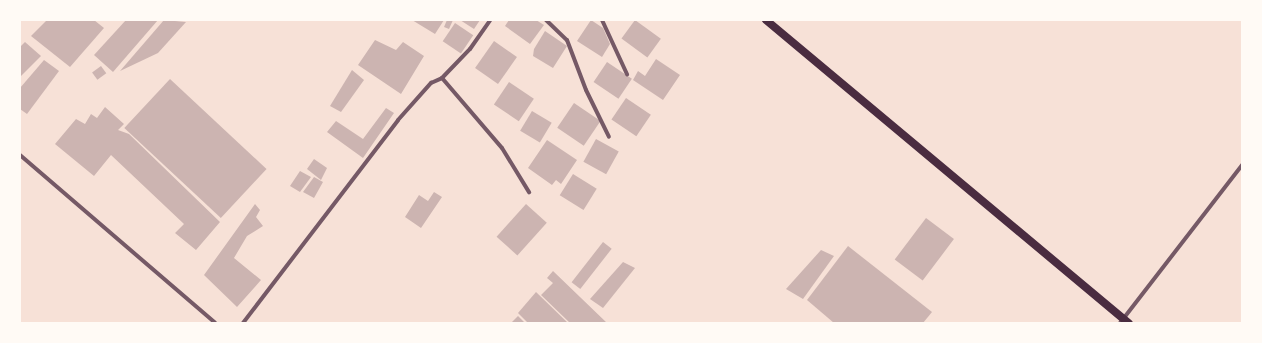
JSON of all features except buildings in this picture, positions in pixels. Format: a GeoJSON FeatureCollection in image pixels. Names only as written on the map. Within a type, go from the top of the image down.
{"type":"FeatureCollection","features":[{"type":"Feature","properties":{"kind":"main road"},"geometry":{"type":"LineString","coordinates":[[766,20],[1124,322]]}},
{"type":"Feature","properties":{"kind":"street"},"geometry":{"type":"LineString","coordinates":[[244,323],[398,120],[430,83],[442,78],[470,48],[490,20]]}},
{"type":"Feature","properties":{"kind":"street"},"geometry":{"type":"LineString","coordinates":[[546,20],[567,40],[586,90],[609,137]]}},
{"type":"Feature","properties":{"kind":"street"},"geometry":{"type":"LineString","coordinates":[[602,20],[627,74]]}},
{"type":"Feature","properties":{"kind":"street"},"geometry":{"type":"LineString","coordinates":[[442,78],[502,148],[529,192]]}},
{"type":"Feature","properties":{"kind":"street"},"geometry":{"type":"LineString","coordinates":[[20,155],[215,323]]}},
{"type":"Feature","properties":{"kind":"street"},"geometry":{"type":"LineString","coordinates":[[1124,322],[1242,165]]}}]}
